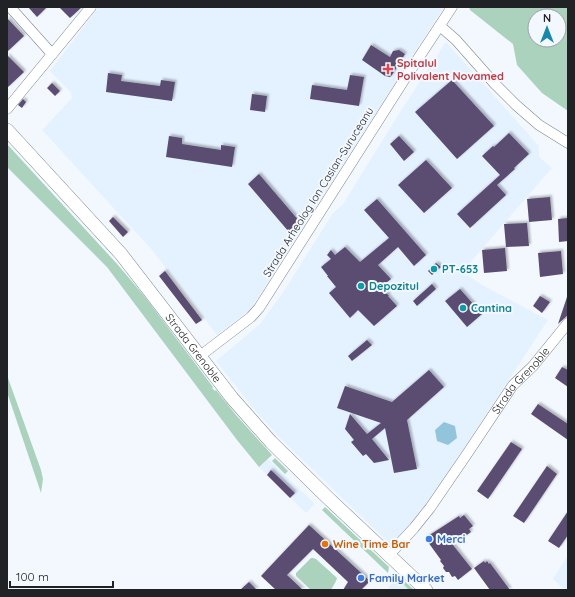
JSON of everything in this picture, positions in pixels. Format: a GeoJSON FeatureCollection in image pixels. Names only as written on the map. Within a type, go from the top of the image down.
{"type":"FeatureCollection","features":[{"type":"Feature","properties":{"kind":"main road","name":"Strada Grenoble"},"geometry":{"type":"LineString","coordinates":[[7,130],[121,254],[232,398],[271,442],[426,590]]}},
{"type":"Feature","properties":{"kind":"street"},"geometry":{"type":"LineString","coordinates":[[10,7],[52,54]]}},
{"type":"Feature","properties":{"kind":"street"},"geometry":{"type":"LineString","coordinates":[[7,109],[90,7]]}},
{"type":"Feature","properties":{"kind":"street","name":"Strada Arheolog Ion Casian-Suruceanu"},"geometry":{"type":"LineString","coordinates":[[200,356],[251,317],[259,308],[452,7]]}},
{"type":"Feature","properties":{"kind":"street"},"geometry":{"type":"LineString","coordinates":[[440,26],[456,40],[494,83],[516,105],[539,125],[568,143]]}},
{"type":"Feature","properties":{"kind":"street","name":"Strada Grenoble"},"geometry":{"type":"LineString","coordinates":[[389,555],[430,508],[513,385],[533,366],[568,323]]}},
{"type":"Feature","properties":{"kind":"shaded area"},"geometry":{"type":"Polygon","coordinates":[[[99,7],[444,7],[250,310],[217,335],[152,250],[42,130],[72,98],[71,93],[50,71],[99,7]]]}},
{"type":"Feature","properties":{"kind":"shaded area"},"geometry":{"type":"Polygon","coordinates":[[[446,42],[539,146],[540,158],[552,168],[462,272],[484,286],[548,320],[438,488],[415,520],[401,536],[389,543],[280,438],[254,409],[216,361],[260,324],[282,294],[333,213],[343,204],[446,42]]]}},
{"type":"Feature","properties":{"kind":"shaded area"},"geometry":{"type":"Polygon","coordinates":[[[268,459],[315,504],[306,513],[259,467],[268,459]]]}},
{"type":"Feature","properties":{"kind":"shaded area"},"geometry":{"type":"Polygon","coordinates":[[[568,555],[568,590],[565,590],[553,579],[568,555]]]}},
{"type":"Feature","properties":{"kind":"shaded area"},"geometry":{"type":"Polygon","coordinates":[[[394,580],[396,584],[401,582],[409,590],[387,590],[394,580]]]}},
{"type":"Feature","properties":{"kind":"green space"},"geometry":{"type":"Polygon","coordinates":[[[469,7],[568,7],[568,111],[542,93],[517,65],[513,44],[470,10],[469,7]]]}},
{"type":"Feature","properties":{"kind":"green space"},"geometry":{"type":"Polygon","coordinates":[[[7,144],[118,265],[145,297],[213,387],[212,388],[215,391],[216,390],[272,455],[259,467],[107,267],[7,167],[7,144]]]}},
{"type":"Feature","properties":{"kind":"green space"},"geometry":{"type":"Polygon","coordinates":[[[7,378],[41,470],[43,479],[41,493],[7,392],[7,378]]]}},
{"type":"Feature","properties":{"kind":"green space"},"geometry":{"type":"Polygon","coordinates":[[[275,458],[288,471],[285,474],[272,461],[275,458]]]}},
{"type":"Feature","properties":{"kind":"green space"},"geometry":{"type":"Polygon","coordinates":[[[325,507],[389,567],[388,573],[322,510],[325,507]]]}},
{"type":"Feature","properties":{"kind":"green space"},"geometry":{"type":"Polygon","coordinates":[[[311,558],[316,559],[337,578],[331,590],[311,590],[296,576],[296,573],[311,558]]]}},
{"type":"Feature","properties":{"kind":"green space"},"geometry":{"type":"Polygon","coordinates":[[[398,575],[414,590],[409,590],[401,582],[397,585],[394,580],[398,575]]]}},
{"type":"Feature","properties":{"kind":"water"},"geometry":{"type":"Polygon","coordinates":[[[444,422],[455,426],[457,438],[448,445],[437,441],[435,430],[444,422]]]}},
{"type":"Feature","properties":{"kind":"building"},"geometry":{"type":"Polygon","coordinates":[[[28,7],[47,7],[37,17],[28,7]]]}},
{"type":"Feature","properties":{"kind":"building"},"geometry":{"type":"Polygon","coordinates":[[[59,7],[82,7],[70,18],[59,7]]]}},
{"type":"Feature","properties":{"kind":"building"},"geometry":{"type":"Polygon","coordinates":[[[7,18],[24,36],[7,52],[7,18]]]}},
{"type":"Feature","properties":{"kind":"building"},"geometry":{"type":"Polygon","coordinates":[[[371,45],[390,57],[393,51],[399,50],[405,54],[390,77],[385,76],[362,60],[371,45]]]}},
{"type":"Feature","properties":{"kind":"building"},"geometry":{"type":"Polygon","coordinates":[[[7,55],[24,72],[7,88],[7,55]]]}},
{"type":"Feature","properties":{"kind":"building"},"geometry":{"type":"Polygon","coordinates":[[[108,73],[122,75],[121,81],[160,86],[161,80],[175,82],[172,101],[106,92],[108,73]]]}},
{"type":"Feature","properties":{"kind":"building"},"geometry":{"type":"Polygon","coordinates":[[[350,75],[364,77],[359,106],[310,99],[312,85],[347,90],[350,75]]]}},
{"type":"Feature","properties":{"kind":"building"},"geometry":{"type":"Polygon","coordinates":[[[452,80],[494,126],[457,159],[415,112],[452,80]]]}},
{"type":"Feature","properties":{"kind":"building"},"geometry":{"type":"Polygon","coordinates":[[[52,83],[60,91],[55,96],[47,88],[52,83]]]}},
{"type":"Feature","properties":{"kind":"building"},"geometry":{"type":"Polygon","coordinates":[[[252,94],[267,96],[265,112],[250,110],[252,94]]]}},
{"type":"Feature","properties":{"kind":"building"},"geometry":{"type":"Polygon","coordinates":[[[23,99],[26,102],[22,108],[18,105],[23,99]]]}},
{"type":"Feature","properties":{"kind":"building"},"geometry":{"type":"Polygon","coordinates":[[[509,133],[529,154],[497,185],[506,195],[470,228],[457,214],[500,175],[482,156],[509,133]]]}},
{"type":"Feature","properties":{"kind":"building"},"geometry":{"type":"Polygon","coordinates":[[[169,136],[182,138],[182,144],[221,150],[221,145],[235,147],[232,167],[166,157],[169,136]]]}},
{"type":"Feature","properties":{"kind":"building"},"geometry":{"type":"Polygon","coordinates":[[[399,136],[414,152],[404,161],[390,144],[399,136]]]}},
{"type":"Feature","properties":{"kind":"building"},"geometry":{"type":"Polygon","coordinates":[[[426,160],[452,188],[424,213],[398,185],[426,160]]]}},
{"type":"Feature","properties":{"kind":"building"},"geometry":{"type":"Polygon","coordinates":[[[259,174],[300,222],[289,232],[248,184],[259,174]]]}},
{"type":"Feature","properties":{"kind":"building"},"geometry":{"type":"Polygon","coordinates":[[[550,197],[552,220],[529,222],[527,199],[550,197]]]}},
{"type":"Feature","properties":{"kind":"building","name":"Depozitul"},"geometry":{"type":"Polygon","coordinates":[[[377,199],[426,255],[414,266],[398,247],[378,265],[391,279],[381,287],[397,306],[374,326],[358,310],[350,318],[329,293],[336,287],[321,267],[331,259],[327,255],[331,250],[335,255],[345,247],[360,262],[389,238],[364,210],[377,199]]]}},
{"type":"Feature","properties":{"kind":"building"},"geometry":{"type":"Polygon","coordinates":[[[113,217],[128,232],[123,237],[109,221],[113,217]]]}},
{"type":"Feature","properties":{"kind":"building"},"geometry":{"type":"Polygon","coordinates":[[[568,218],[568,241],[559,242],[558,219],[568,218]]]}},
{"type":"Feature","properties":{"kind":"building"},"geometry":{"type":"Polygon","coordinates":[[[527,223],[529,246],[506,247],[504,224],[527,223]]]}},
{"type":"Feature","properties":{"kind":"building"},"geometry":{"type":"Polygon","coordinates":[[[505,248],[507,271],[484,273],[482,250],[505,248]]]}},
{"type":"Feature","properties":{"kind":"building"},"geometry":{"type":"Polygon","coordinates":[[[561,251],[563,274],[540,277],[538,253],[561,251]]]}},
{"type":"Feature","properties":{"kind":"building","name":"PT-653"},"geometry":{"type":"Polygon","coordinates":[[[436,263],[441,267],[432,275],[428,271],[436,263]]]}},
{"type":"Feature","properties":{"kind":"building"},"geometry":{"type":"Polygon","coordinates":[[[165,271],[202,320],[196,324],[159,276],[165,271]]]}},
{"type":"Feature","properties":{"kind":"building"},"geometry":{"type":"Polygon","coordinates":[[[432,284],[436,289],[417,306],[413,301],[432,284]]]}},
{"type":"Feature","properties":{"kind":"building","name":"Cantina"},"geometry":{"type":"Polygon","coordinates":[[[460,289],[482,314],[467,327],[445,301],[460,289]]]}},
{"type":"Feature","properties":{"kind":"building"},"geometry":{"type":"Polygon","coordinates":[[[540,296],[550,302],[542,313],[533,306],[540,296]]]}},
{"type":"Feature","properties":{"kind":"building"},"geometry":{"type":"Polygon","coordinates":[[[567,297],[568,315],[558,324],[567,297]]]}},
{"type":"Feature","properties":{"kind":"building"},"geometry":{"type":"Polygon","coordinates":[[[367,340],[372,345],[352,361],[348,356],[367,340]]]}},
{"type":"Feature","properties":{"kind":"building"},"geometry":{"type":"Polygon","coordinates":[[[562,367],[568,370],[568,387],[555,378],[562,367]]]}},
{"type":"Feature","properties":{"kind":"building"},"geometry":{"type":"Polygon","coordinates":[[[429,370],[444,387],[407,420],[417,469],[394,473],[385,428],[372,439],[389,460],[374,463],[366,454],[363,456],[351,442],[354,440],[345,429],[350,414],[367,434],[381,423],[337,408],[345,386],[392,402],[429,370]]]}},
{"type":"Feature","properties":{"kind":"building"},"geometry":{"type":"Polygon","coordinates":[[[538,404],[568,424],[568,440],[531,414],[538,404]]]}},
{"type":"Feature","properties":{"kind":"building"},"geometry":{"type":"Polygon","coordinates":[[[511,442],[522,449],[488,499],[477,491],[511,442]]]}},
{"type":"Feature","properties":{"kind":"building"},"geometry":{"type":"Polygon","coordinates":[[[547,466],[557,474],[524,523],[513,516],[547,466]]]}},
{"type":"Feature","properties":{"kind":"building"},"geometry":{"type":"Polygon","coordinates":[[[271,470],[295,493],[290,498],[267,475],[271,470]]]}},
{"type":"Feature","properties":{"kind":"building"},"geometry":{"type":"Polygon","coordinates":[[[568,511],[568,535],[559,548],[548,541],[568,511]]]}},
{"type":"Feature","properties":{"kind":"building"},"geometry":{"type":"Polygon","coordinates":[[[464,515],[473,526],[469,529],[471,532],[453,545],[472,569],[458,580],[455,576],[452,577],[449,572],[446,572],[440,561],[441,560],[425,538],[459,516],[460,518],[464,515]]]}},
{"type":"Feature","properties":{"kind":"building"},"geometry":{"type":"Polygon","coordinates":[[[309,525],[370,581],[361,590],[343,590],[348,582],[313,549],[287,575],[303,590],[276,590],[261,576],[309,525]]]}},
{"type":"Feature","properties":{"kind":"building"},"geometry":{"type":"Polygon","coordinates":[[[484,561],[485,563],[487,561],[489,564],[490,563],[510,590],[490,590],[474,568],[484,561]]]}},
{"type":"Feature","properties":{"kind":"building"},"geometry":{"type":"Polygon","coordinates":[[[249,582],[257,590],[240,590],[249,582]]]}},
{"type":"Feature","properties":{"kind":"place","name":"Spitalul Polivalent Novamed"},"geometry":{"type":"Point","coordinates":[388,69]}},
{"type":"Feature","properties":{"kind":"place","name":"PT-653"},"geometry":{"type":"Point","coordinates":[434,269]}},
{"type":"Feature","properties":{"kind":"place","name":"Depozitul"},"geometry":{"type":"Point","coordinates":[361,286]}},
{"type":"Feature","properties":{"kind":"place","name":"Cantina"},"geometry":{"type":"Point","coordinates":[463,308]}},
{"type":"Feature","properties":{"kind":"place","name":"Merci"},"geometry":{"type":"Point","coordinates":[429,539]}},
{"type":"Feature","properties":{"kind":"place","name":"Wine Time Bar"},"geometry":{"type":"Point","coordinates":[325,544]}},
{"type":"Feature","properties":{"kind":"place","name":"Family Market"},"geometry":{"type":"Point","coordinates":[361,578]}}]}
